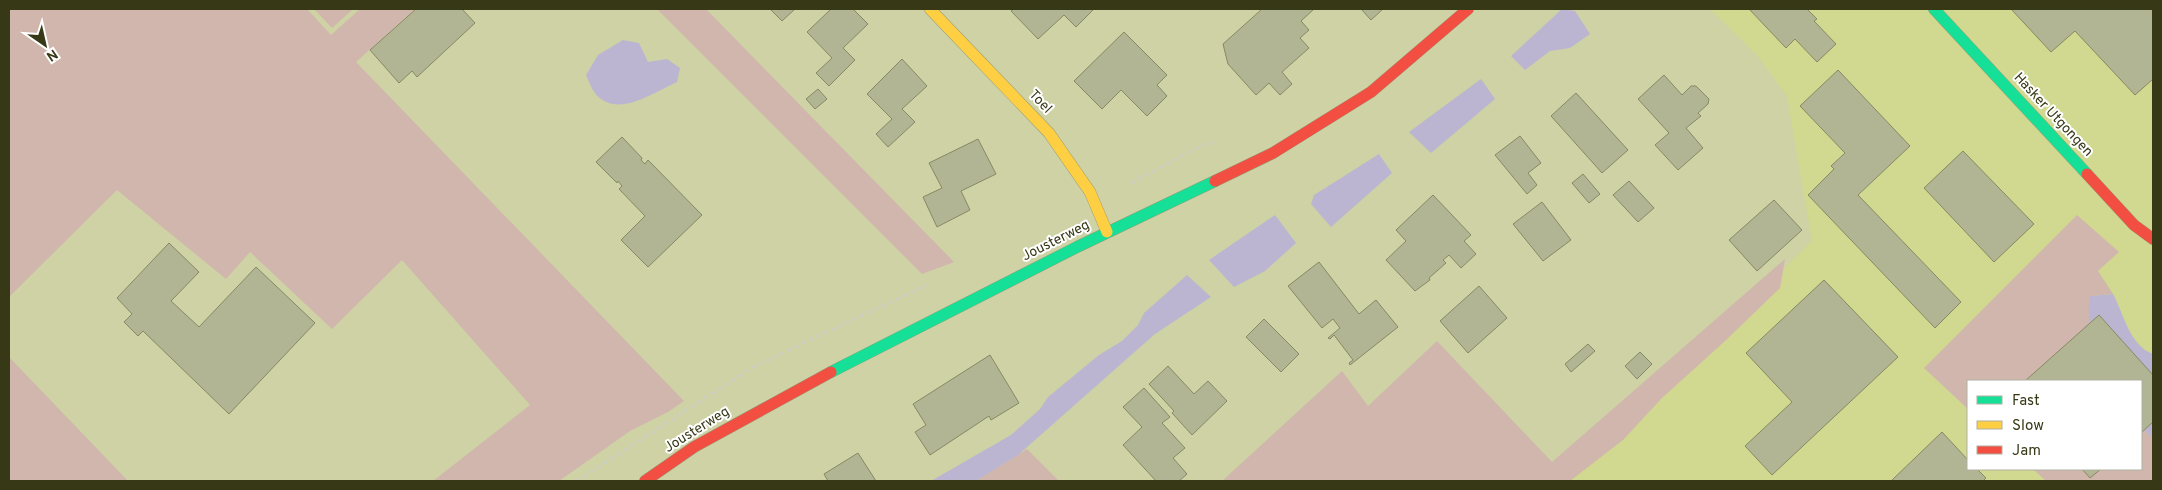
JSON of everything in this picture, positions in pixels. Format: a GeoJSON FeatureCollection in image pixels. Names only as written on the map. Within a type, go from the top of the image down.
{"type":"FeatureCollection","features":[{"type":"Feature","properties":{"kind":"street","name":"Toel"},"geometry":{"type":"LineString","coordinates":[[930,9],[1049,134],[1090,192],[1108,232]]}},
{"type":"Feature","properties":{"kind":"street","name":"Jousterweg"},"geometry":{"type":"LineString","coordinates":[[645,481],[694,447],[762,408],[846,364],[1108,232],[1273,153],[1371,92],[1468,9]]}},
{"type":"Feature","properties":{"kind":"street","name":"Hasker Utgongen"},"geometry":{"type":"LineString","coordinates":[[1934,9],[2134,225],[2153,239]]}},
{"type":"Feature","properties":{"kind":"shaded area"},"geometry":{"type":"Polygon","coordinates":[[[9,9],[307,9],[331,35],[360,9],[415,9],[356,62],[684,401],[668,412],[630,431],[559,481],[433,481],[530,405],[402,260],[332,329],[250,252],[226,279],[117,190],[9,297],[9,9]]]}},
{"type":"Feature","properties":{"kind":"shaded area"},"geometry":{"type":"Polygon","coordinates":[[[314,9],[353,9],[332,28],[314,9]]]}},
{"type":"Feature","properties":{"kind":"shaded area"},"geometry":{"type":"Polygon","coordinates":[[[657,9],[706,9],[954,262],[922,274],[657,9]]]}},
{"type":"Feature","properties":{"kind":"shaded area"},"geometry":{"type":"Polygon","coordinates":[[[1562,9],[1575,11],[1590,34],[1570,48],[1550,51],[1525,70],[1511,56],[1562,9]]]}},
{"type":"Feature","properties":{"kind":"shaded area"},"geometry":{"type":"Polygon","coordinates":[[[1710,9],[2153,9],[2153,481],[1536,481],[1655,395],[1812,241],[1787,96],[1757,55],[1710,9]]]}},
{"type":"Feature","properties":{"kind":"shaded area"},"geometry":{"type":"Polygon","coordinates":[[[623,40],[639,43],[648,62],[667,59],[680,68],[677,82],[646,97],[624,104],[613,104],[604,101],[595,93],[586,75],[598,55],[623,40]]]}},
{"type":"Feature","properties":{"kind":"shaded area"},"geometry":{"type":"Polygon","coordinates":[[[1481,79],[1495,99],[1431,153],[1409,132],[1481,79]]]}},
{"type":"Feature","properties":{"kind":"shaded area"},"geometry":{"type":"Polygon","coordinates":[[[1379,154],[1392,173],[1331,227],[1311,204],[1314,195],[1379,154]]]}},
{"type":"Feature","properties":{"kind":"shaded area"},"geometry":{"type":"Polygon","coordinates":[[[1275,215],[1296,243],[1265,271],[1234,287],[1209,260],[1275,215]]]}},
{"type":"Feature","properties":{"kind":"shaded area"},"geometry":{"type":"Polygon","coordinates":[[[2077,215],[2119,252],[2098,271],[2113,294],[2090,296],[2113,365],[2120,380],[1967,380],[1967,408],[1924,368],[2077,215]]]}},
{"type":"Feature","properties":{"kind":"shaded area"},"geometry":{"type":"Polygon","coordinates":[[[1785,259],[1780,288],[1662,398],[1623,440],[1570,481],[1222,481],[1342,371],[1368,406],[1437,341],[1552,462],[1785,259]]]}},
{"type":"Feature","properties":{"kind":"shaded area"},"geometry":{"type":"Polygon","coordinates":[[[1187,275],[1211,297],[1155,334],[1018,455],[976,481],[931,481],[1011,435],[1040,409],[1048,397],[1099,355],[1122,341],[1138,325],[1144,313],[1187,275]]]}},
{"type":"Feature","properties":{"kind":"shaded area"},"geometry":{"type":"Polygon","coordinates":[[[2113,294],[2128,328],[2138,344],[2153,354],[2153,438],[2142,428],[2142,380],[2120,380],[2092,332],[2089,310],[2090,296],[2113,294]]]}},
{"type":"Feature","properties":{"kind":"shaded area"},"geometry":{"type":"Polygon","coordinates":[[[9,357],[128,481],[9,481],[9,357]]]}},
{"type":"Feature","properties":{"kind":"shaded area"},"geometry":{"type":"Polygon","coordinates":[[[2142,428],[2153,438],[2153,481],[2046,481],[2034,470],[2142,470],[2142,428]]]}},
{"type":"Feature","properties":{"kind":"shaded area"},"geometry":{"type":"Polygon","coordinates":[[[1027,449],[1059,481],[976,481],[1027,449]]]}},
{"type":"Feature","properties":{"kind":"building"},"geometry":{"type":"Polygon","coordinates":[[[416,9],[462,9],[475,23],[417,77],[412,71],[399,83],[370,50],[416,9]]]}},
{"type":"Feature","properties":{"kind":"building"},"geometry":{"type":"Polygon","coordinates":[[[770,9],[795,9],[782,21],[770,9]]]}},
{"type":"Feature","properties":{"kind":"building"},"geometry":{"type":"Polygon","coordinates":[[[831,9],[853,9],[868,24],[843,48],[855,60],[829,86],[816,73],[832,58],[807,32],[831,9]]]}},
{"type":"Feature","properties":{"kind":"building"},"geometry":{"type":"Polygon","coordinates":[[[1014,9],[1094,9],[1076,27],[1064,15],[1038,39],[1011,11],[1014,9]]]}},
{"type":"Feature","properties":{"kind":"building"},"geometry":{"type":"Polygon","coordinates":[[[1262,9],[1314,9],[1301,21],[1309,30],[1300,38],[1309,48],[1282,72],[1292,84],[1280,95],[1269,83],[1256,95],[1228,64],[1223,44],[1262,9]]]}},
{"type":"Feature","properties":{"kind":"building"},"geometry":{"type":"Polygon","coordinates":[[[1361,9],[1383,9],[1371,20],[1361,9]]]}},
{"type":"Feature","properties":{"kind":"building"},"geometry":{"type":"Polygon","coordinates":[[[1749,9],[1807,9],[1817,19],[1814,21],[1836,44],[1817,62],[1795,39],[1786,48],[1749,9]]]}},
{"type":"Feature","properties":{"kind":"building"},"geometry":{"type":"Polygon","coordinates":[[[2011,9],[2153,9],[2153,79],[2135,95],[2075,31],[2051,52],[2011,9]]]}},
{"type":"Feature","properties":{"kind":"building"},"geometry":{"type":"Polygon","coordinates":[[[1124,32],[1167,75],[1157,85],[1167,96],[1147,116],[1121,90],[1102,109],[1074,81],[1124,32]]]}},
{"type":"Feature","properties":{"kind":"building"},"geometry":{"type":"Polygon","coordinates":[[[902,59],[927,86],[902,109],[915,122],[888,147],[876,134],[892,119],[867,94],[902,59]]]}},
{"type":"Feature","properties":{"kind":"building"},"geometry":{"type":"Polygon","coordinates":[[[1838,70],[1910,146],[1858,195],[1961,302],[1935,328],[1808,195],[1834,169],[1831,166],[1845,153],[1800,106],[1838,70]]]}},
{"type":"Feature","properties":{"kind":"building"},"geometry":{"type":"Polygon","coordinates":[[[1664,75],[1682,95],[1691,86],[1696,86],[1709,99],[1708,104],[1698,113],[1701,116],[1686,128],[1703,148],[1678,170],[1655,145],[1669,133],[1638,99],[1664,75]]]}},
{"type":"Feature","properties":{"kind":"building"},"geometry":{"type":"Polygon","coordinates":[[[818,89],[827,99],[815,109],[806,99],[818,89]]]}},
{"type":"Feature","properties":{"kind":"building"},"geometry":{"type":"Polygon","coordinates":[[[1576,93],[1628,150],[1602,173],[1551,116],[1576,93]]]}},
{"type":"Feature","properties":{"kind":"building"},"geometry":{"type":"Polygon","coordinates":[[[1520,136],[1541,163],[1528,173],[1537,185],[1527,194],[1495,155],[1520,136]]]}},
{"type":"Feature","properties":{"kind":"building"},"geometry":{"type":"Polygon","coordinates":[[[622,137],[642,158],[641,160],[645,164],[648,160],[702,215],[648,267],[621,240],[645,216],[619,189],[622,186],[618,181],[617,183],[596,162],[622,137]]]}},
{"type":"Feature","properties":{"kind":"building"},"geometry":{"type":"Polygon","coordinates":[[[978,139],[996,174],[961,191],[970,210],[937,227],[923,197],[942,188],[929,163],[978,139]]]}},
{"type":"Feature","properties":{"kind":"building"},"geometry":{"type":"Polygon","coordinates":[[[1963,151],[2034,224],[1994,262],[1924,188],[1963,151]]]}},
{"type":"Feature","properties":{"kind":"building"},"geometry":{"type":"Polygon","coordinates":[[[1583,174],[1600,194],[1589,203],[1572,183],[1583,174]]]}},
{"type":"Feature","properties":{"kind":"building"},"geometry":{"type":"Polygon","coordinates":[[[1629,181],[1654,208],[1638,222],[1613,195],[1629,181]]]}},
{"type":"Feature","properties":{"kind":"building"},"geometry":{"type":"Polygon","coordinates":[[[1433,195],[1471,235],[1464,241],[1476,254],[1461,268],[1449,255],[1443,260],[1446,263],[1429,278],[1430,280],[1415,291],[1386,260],[1406,241],[1396,230],[1433,195]]]}},
{"type":"Feature","properties":{"kind":"building"},"geometry":{"type":"Polygon","coordinates":[[[1774,200],[1802,230],[1757,271],[1729,240],[1774,200]]]}},
{"type":"Feature","properties":{"kind":"building"},"geometry":{"type":"Polygon","coordinates":[[[1542,202],[1571,240],[1543,261],[1513,224],[1542,202]]]}},
{"type":"Feature","properties":{"kind":"building"},"geometry":{"type":"Polygon","coordinates":[[[169,243],[199,272],[171,301],[199,327],[256,267],[315,323],[229,414],[143,331],[138,336],[124,322],[132,314],[117,298],[169,243]]]}},
{"type":"Feature","properties":{"kind":"building"},"geometry":{"type":"Polygon","coordinates":[[[1319,262],[1359,314],[1376,300],[1398,327],[1350,365],[1349,363],[1353,360],[1334,335],[1330,339],[1328,338],[1340,328],[1333,319],[1322,328],[1288,286],[1319,262]]]}},
{"type":"Feature","properties":{"kind":"building"},"geometry":{"type":"Polygon","coordinates":[[[1824,280],[1898,357],[1772,475],[1745,446],[1792,402],[1746,353],[1824,280]]]}},
{"type":"Feature","properties":{"kind":"building"},"geometry":{"type":"Polygon","coordinates":[[[1479,286],[1507,318],[1468,353],[1440,321],[1479,286]]]}},
{"type":"Feature","properties":{"kind":"building"},"geometry":{"type":"Polygon","coordinates":[[[2099,315],[2153,375],[2153,422],[2142,432],[2142,380],[2026,380],[2099,315]]]}},
{"type":"Feature","properties":{"kind":"building"},"geometry":{"type":"Polygon","coordinates":[[[1264,319],[1299,354],[1281,372],[1246,337],[1264,319]]]}},
{"type":"Feature","properties":{"kind":"building"},"geometry":{"type":"Polygon","coordinates":[[[1588,344],[1595,351],[1571,372],[1565,364],[1588,344]]]}},
{"type":"Feature","properties":{"kind":"building"},"geometry":{"type":"Polygon","coordinates":[[[1640,352],[1652,364],[1637,379],[1625,366],[1640,352]]]}},
{"type":"Feature","properties":{"kind":"building"},"geometry":{"type":"Polygon","coordinates":[[[990,355],[1019,403],[991,420],[989,416],[930,455],[915,432],[926,425],[913,404],[990,355]]]}},
{"type":"Feature","properties":{"kind":"building"},"geometry":{"type":"Polygon","coordinates":[[[1168,366],[1194,394],[1208,381],[1227,401],[1192,435],[1172,413],[1174,411],[1149,384],[1168,366]]]}},
{"type":"Feature","properties":{"kind":"building"},"geometry":{"type":"Polygon","coordinates":[[[1144,388],[1170,417],[1162,423],[1185,448],[1173,458],[1187,474],[1179,481],[1156,481],[1123,445],[1142,427],[1123,407],[1144,388]]]}},
{"type":"Feature","properties":{"kind":"building"},"geometry":{"type":"Polygon","coordinates":[[[1942,432],[1967,459],[1967,470],[1978,470],[1986,478],[1983,481],[1891,481],[1942,432]]]}},
{"type":"Feature","properties":{"kind":"building"},"geometry":{"type":"Polygon","coordinates":[[[858,453],[876,481],[828,481],[824,474],[858,453]]]}},
{"type":"Feature","properties":{"kind":"building"},"geometry":{"type":"Polygon","coordinates":[[[2083,470],[2100,470],[2090,478],[2083,470]]]}},
{"type":"Feature","properties":{"kind":"traffic: fast"},"geometry":{"type":"LineString","coordinates":[[1934,9],[2087,174]]}},
{"type":"Feature","properties":{"kind":"traffic: fast"},"geometry":{"type":"LineString","coordinates":[[831,372],[1077,247],[1215,181]]}},
{"type":"Feature","properties":{"kind":"traffic: slow"},"geometry":{"type":"LineString","coordinates":[[930,9],[1049,133],[1090,192],[1107,232]]}},
{"type":"Feature","properties":{"kind":"traffic: jam"},"geometry":{"type":"LineString","coordinates":[[1215,181],[1273,153],[1371,92],[1468,9]]}},
{"type":"Feature","properties":{"kind":"traffic: jam"},"geometry":{"type":"LineString","coordinates":[[2087,174],[2134,225],[2153,239]]}},
{"type":"Feature","properties":{"kind":"traffic: jam"},"geometry":{"type":"LineString","coordinates":[[645,481],[694,447],[831,372]]}}]}
